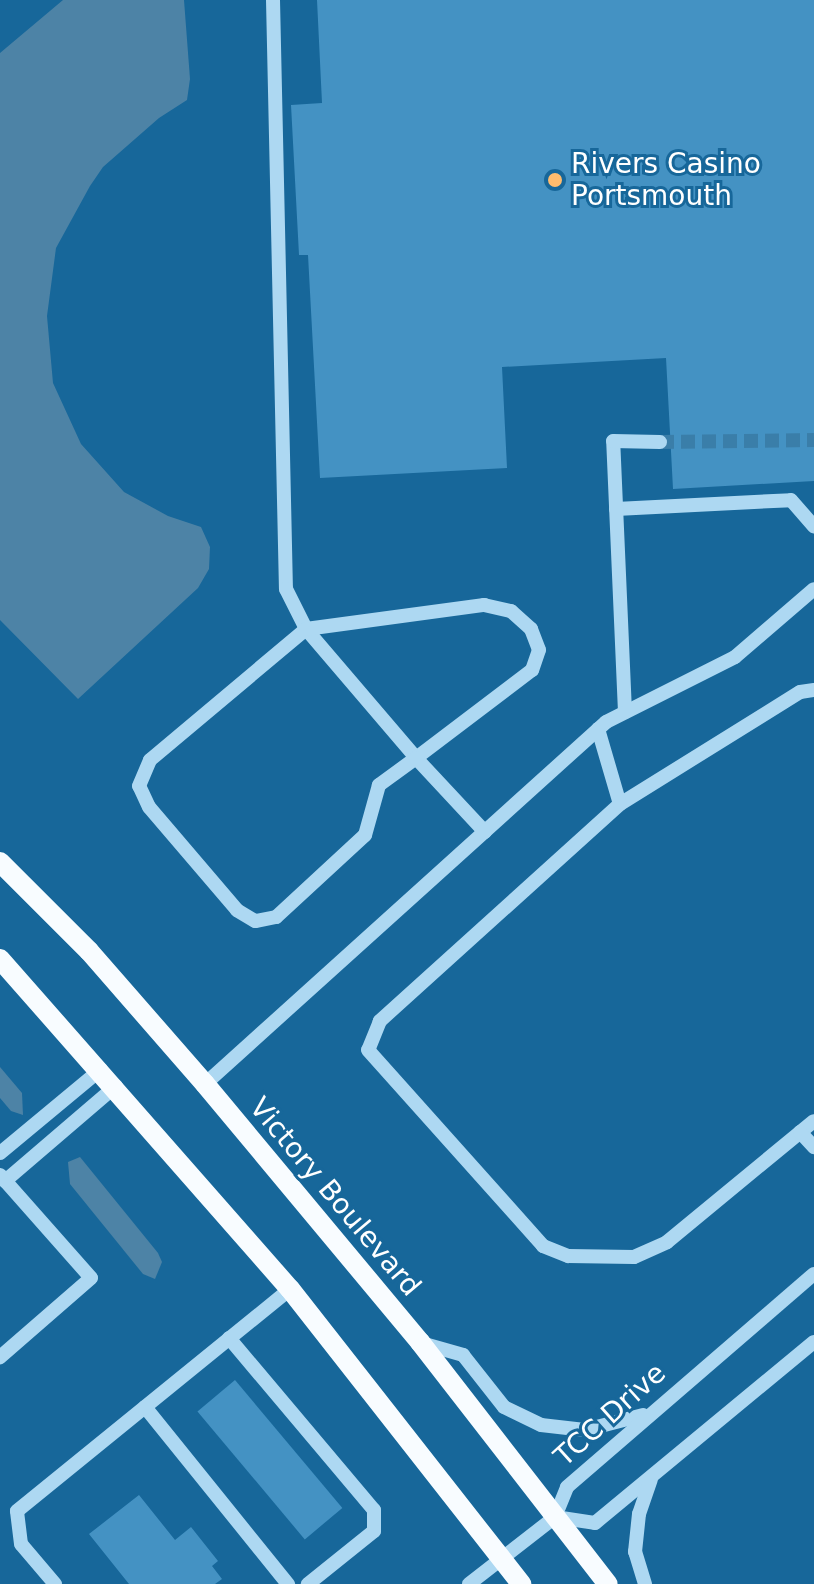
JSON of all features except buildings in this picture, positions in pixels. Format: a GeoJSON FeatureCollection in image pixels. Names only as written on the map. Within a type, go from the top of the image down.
{"type":"FeatureCollection","features":[{"type":"Feature","properties":{"kind":"main road","name":"Victory Boulevard"},"geometry":{"type":"LineString","coordinates":[[0,862],[89,951],[205,1084],[420,1342],[608,1584]]}},
{"type":"Feature","properties":{"kind":"main road"},"geometry":{"type":"LineString","coordinates":[[0,959],[116,1086],[290,1289],[521,1584]]}},
{"type":"Feature","properties":{"kind":"street"},"geometry":{"type":"LineString","coordinates":[[273,0],[286,589],[306,629],[416,758],[485,832]]}},
{"type":"Feature","properties":{"kind":"street"},"geometry":{"type":"LineString","coordinates":[[625,712],[613,441],[660,442]]}},
{"type":"Feature","properties":{"kind":"street"},"geometry":{"type":"LineString","coordinates":[[616,509],[791,500],[814,526]]}},
{"type":"Feature","properties":{"kind":"street"},"geometry":{"type":"LineString","coordinates":[[205,1084],[598,729],[625,712],[735,657],[814,589]]}},
{"type":"Feature","properties":{"kind":"street"},"geometry":{"type":"LineString","coordinates":[[484,605],[511,611],[531,629],[539,650],[532,670],[416,758],[379,785],[365,835],[276,917],[255,921],[237,910],[149,807],[139,786],[150,760],[306,629],[484,605]]}},
{"type":"Feature","properties":{"kind":"street"},"geometry":{"type":"LineString","coordinates":[[814,690],[800,692],[620,804],[380,1021],[368,1050],[543,1246],[568,1256],[634,1257],[667,1242],[814,1121]]}},
{"type":"Feature","properties":{"kind":"street"},"geometry":{"type":"LineString","coordinates":[[598,729],[620,804]]}},
{"type":"Feature","properties":{"kind":"street"},"geometry":{"type":"LineString","coordinates":[[0,1153],[101,1069]]}},
{"type":"Feature","properties":{"kind":"street"},"geometry":{"type":"LineString","coordinates":[[0,1357],[91,1278],[2,1178],[116,1086]]}},
{"type":"Feature","properties":{"kind":"street"},"geometry":{"type":"LineString","coordinates":[[800,1132],[814,1147]]}},
{"type":"Feature","properties":{"kind":"street","name":"TCC Drive"},"geometry":{"type":"LineString","coordinates":[[555,1517],[567,1487],[647,1414],[814,1274]]}},
{"type":"Feature","properties":{"kind":"street"},"geometry":{"type":"LineString","coordinates":[[55,1584],[21,1544],[17,1511],[290,1289]]}},
{"type":"Feature","properties":{"kind":"street"},"geometry":{"type":"LineString","coordinates":[[229,1338],[374,1510],[374,1531],[308,1584]]}},
{"type":"Feature","properties":{"kind":"street"},"geometry":{"type":"LineString","coordinates":[[420,1342],[463,1355],[504,1407],[541,1425],[585,1430],[647,1414]]}},
{"type":"Feature","properties":{"kind":"street"},"geometry":{"type":"LineString","coordinates":[[469,1584],[555,1517],[595,1523],[651,1480],[814,1342]]}},
{"type":"Feature","properties":{"kind":"street"},"geometry":{"type":"LineString","coordinates":[[145,1407],[288,1584]]}},
{"type":"Feature","properties":{"kind":"street"},"geometry":{"type":"LineString","coordinates":[[645,1584],[635,1552],[639,1514],[651,1480]]}},
{"type":"Feature","properties":{"kind":"water"},"geometry":{"type":"Polygon","coordinates":[[[63,0],[184,0],[190,79],[187,100],[159,118],[103,167],[90,186],[56,248],[47,316],[53,383],[81,444],[124,492],[168,516],[201,527],[210,547],[209,569],[198,588],[78,699],[0,620],[0,53],[63,0]]]}},
{"type":"Feature","properties":{"kind":"water"},"geometry":{"type":"Polygon","coordinates":[[[0,1067],[22,1093],[23,1115],[11,1111],[0,1098],[0,1067]]]}},
{"type":"Feature","properties":{"kind":"water"},"geometry":{"type":"Polygon","coordinates":[[[80,1157],[158,1253],[162,1262],[155,1279],[143,1274],[70,1184],[68,1162],[80,1157]]]}},
{"type":"Feature","properties":{"kind":"tunnel"},"geometry":{"type":"LineString","coordinates":[[660,442],[814,440]]}},
{"type":"Feature","properties":{"kind":"place","name":"Rivers Casino Portsmouth"},"geometry":{"type":"Point","coordinates":[555,180]}}]}
